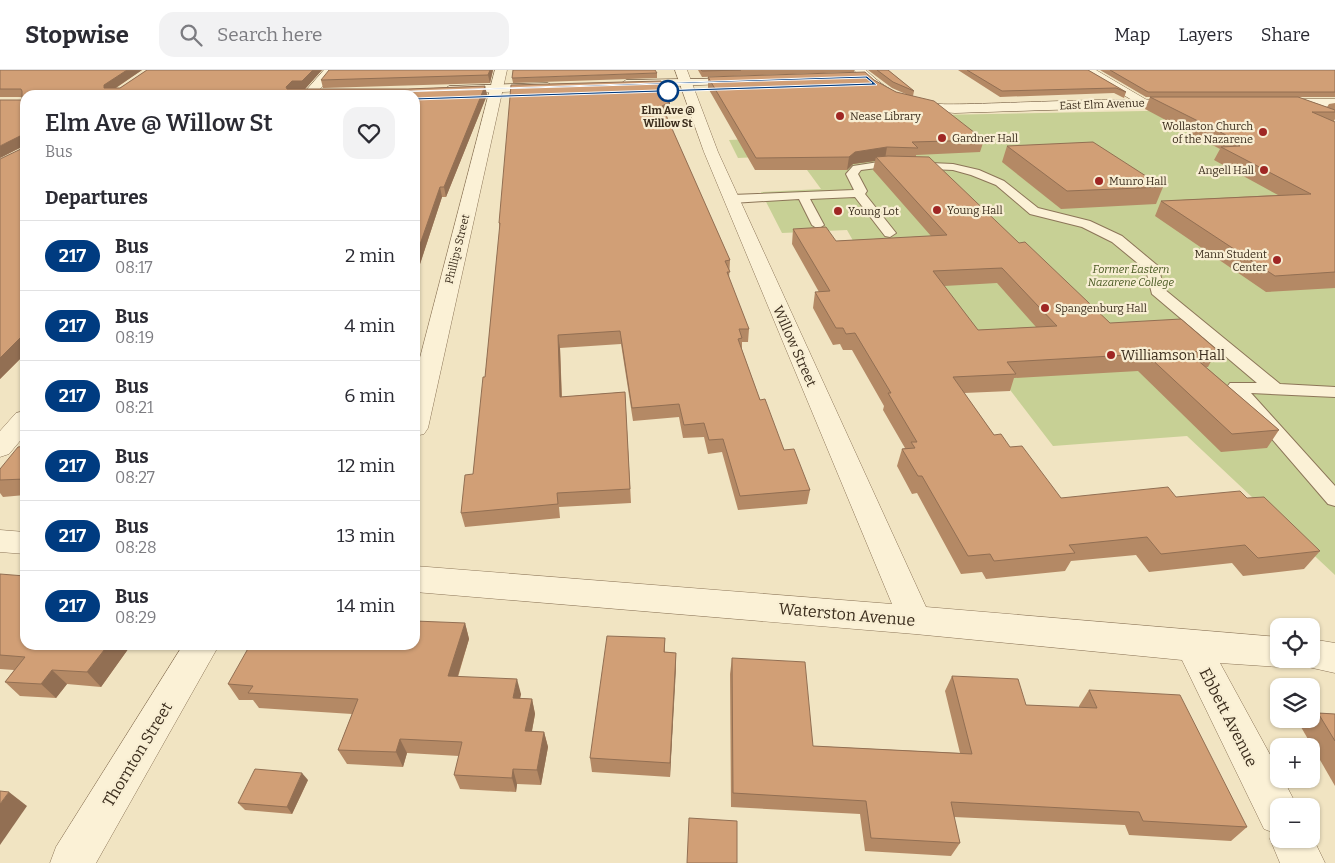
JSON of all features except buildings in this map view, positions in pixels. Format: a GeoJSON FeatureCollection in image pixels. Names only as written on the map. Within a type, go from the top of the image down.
{"type":"FeatureCollection","features":[{"type":"Feature","properties":{"kind":"street"},"geometry":{"type":"LineString","coordinates":[[312,90],[330,70]]}},
{"type":"Feature","properties":{"kind":"street"},"geometry":{"type":"LineString","coordinates":[[1088,70],[1146,102]]}},
{"type":"Feature","properties":{"kind":"street","name":"East Elm Avenue"},"geometry":{"type":"LineString","coordinates":[[861,76],[900,101],[932,107],[955,108],[1146,102],[1195,104]]}},
{"type":"Feature","properties":{"kind":"street"},"geometry":{"type":"LineString","coordinates":[[614,89],[685,81],[754,84]]}},
{"type":"Feature","properties":{"kind":"street","name":"Willow Street"},"geometry":{"type":"LineString","coordinates":[[685,81],[711,152],[914,620]]}},
{"type":"Feature","properties":{"kind":"street"},"geometry":{"type":"LineString","coordinates":[[441,94],[498,85],[555,91]]}},
{"type":"Feature","properties":{"kind":"street","name":"Phillips Street"},"geometry":{"type":"LineString","coordinates":[[420,407],[498,85]]}},
{"type":"Feature","properties":{"kind":"street"},"geometry":{"type":"LineString","coordinates":[[1264,104],[1335,103]]}},
{"type":"Feature","properties":{"kind":"street"},"geometry":{"type":"LineString","coordinates":[[1293,104],[1327,116]]}},
{"type":"Feature","properties":{"kind":"street"},"geometry":{"type":"LineString","coordinates":[[0,448],[20,425]]}},
{"type":"Feature","properties":{"kind":"street"},"geometry":{"type":"LineString","coordinates":[[0,541],[20,543]]}},
{"type":"Feature","properties":{"kind":"street","name":"Waterston Avenue"},"geometry":{"type":"LineString","coordinates":[[420,579],[1270,651]]}},
{"type":"Feature","properties":{"kind":"street","name":"Ebbett Avenue"},"geometry":{"type":"LineString","coordinates":[[1193,646],[1271,798]]}},
{"type":"Feature","properties":{"kind":"street","name":"Thornton Street"},"geometry":{"type":"LineString","coordinates":[[72,863],[199,650]]}},
{"type":"Feature","properties":{"kind":"street"},"geometry":{"type":"LineString","coordinates":[[1320,656],[1335,658]]}},
{"type":"Feature","properties":{"kind":"street"},"geometry":{"type":"LineString","coordinates":[[1296,848],[1303,863]]}},
{"type":"Feature","properties":{"kind":"lane"},"geometry":{"type":"LineString","coordinates":[[858,193],[861,191],[852,174],[857,168],[869,165],[935,166],[975,172],[1000,183],[1034,211],[1086,224],[1117,239],[1153,269],[1157,291],[1275,389]]}},
{"type":"Feature","properties":{"kind":"lane"},"geometry":{"type":"LineString","coordinates":[[732,199],[858,193]]}},
{"type":"Feature","properties":{"kind":"lane"},"geometry":{"type":"LineString","coordinates":[[858,193],[890,233]]}},
{"type":"Feature","properties":{"kind":"lane"},"geometry":{"type":"LineString","coordinates":[[803,196],[818,225]]}},
{"type":"Feature","properties":{"kind":"lane"},"geometry":{"type":"LineString","coordinates":[[1335,392],[1236,387],[1335,499]]}},
{"type":"Feature","properties":{"kind":"green space","name":"Former Eastern Nazarene College"},"geometry":{"type":"Polygon","coordinates":[[[1297,108],[1335,122],[1335,575],[1187,436],[1053,446],[899,245],[856,246],[847,230],[782,233],[761,192],[821,189],[796,155],[738,158],[729,140],[818,136],[936,115],[1297,108]]]}},
{"type":"Feature","properties":{"kind":"bus line","name":"217"},"geometry":{"type":"LineString","coordinates":[[420,91],[867,77],[876,84],[420,99]]}},
{"type":"Feature","properties":{"kind":"place","name":"Elm Ave @ Willow St"},"geometry":{"type":"Point","coordinates":[668,91]}},
{"type":"Feature","properties":{"kind":"place","name":"Nease Library"},"geometry":{"type":"Point","coordinates":[840,116]}},
{"type":"Feature","properties":{"kind":"place","name":"Wollaston Church of the Nazarene"},"geometry":{"type":"Point","coordinates":[1263,132]}},
{"type":"Feature","properties":{"kind":"place","name":"Gardner Hall"},"geometry":{"type":"Point","coordinates":[942,138]}},
{"type":"Feature","properties":{"kind":"place","name":"Angell Hall"},"geometry":{"type":"Point","coordinates":[1264,170]}},
{"type":"Feature","properties":{"kind":"place","name":"Munro Hall"},"geometry":{"type":"Point","coordinates":[1099,181]}},
{"type":"Feature","properties":{"kind":"place","name":"Young Hall"},"geometry":{"type":"Point","coordinates":[937,210]}},
{"type":"Feature","properties":{"kind":"place","name":"Young Lot"},"geometry":{"type":"Point","coordinates":[838,211]}},
{"type":"Feature","properties":{"kind":"place","name":"Mann Student Center"},"geometry":{"type":"Point","coordinates":[1277,260]}},
{"type":"Feature","properties":{"kind":"place","name":"Spangenburg Hall"},"geometry":{"type":"Point","coordinates":[1045,308]}},
{"type":"Feature","properties":{"kind":"place","name":"Williamson Hall"},"geometry":{"type":"Point","coordinates":[1111,355]}}]}
